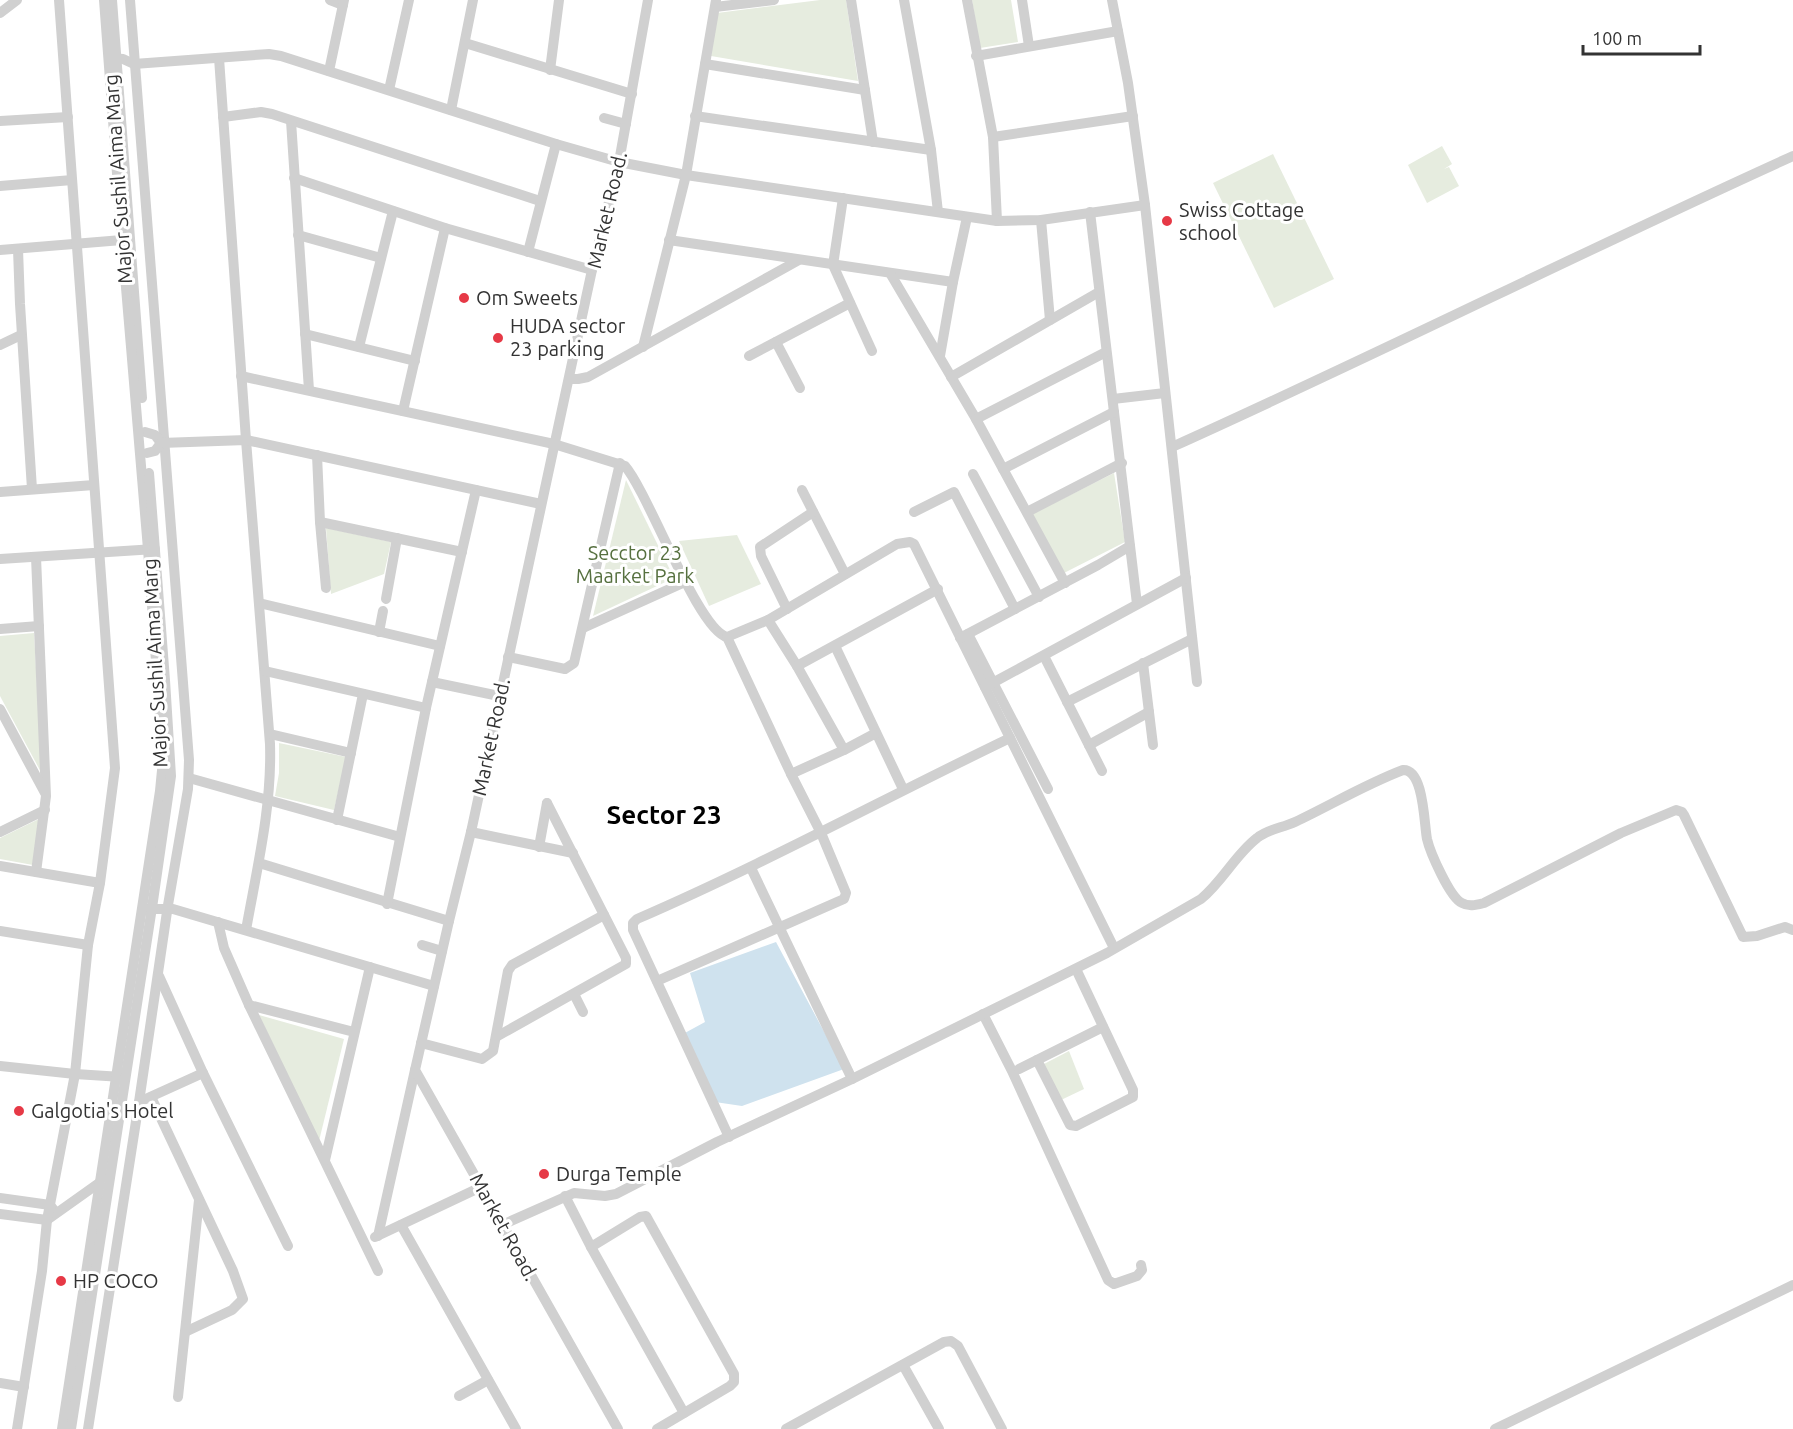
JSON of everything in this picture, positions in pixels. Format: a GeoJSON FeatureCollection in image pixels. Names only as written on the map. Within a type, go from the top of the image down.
{"type":"FeatureCollection","features":[{"type":"Feature","properties":{"kind":"street"},"geometry":{"type":"LineString","coordinates":[[0,13],[17,0]]}},
{"type":"Feature","properties":{"kind":"street"},"geometry":{"type":"LineString","coordinates":[[17,1429],[42,1271],[47,1220],[53,1209],[75,1074],[88,945],[100,883],[113,787],[115,753],[59,0]]}},
{"type":"Feature","properties":{"kind":"street","name":"Major Sushil Aima Marg"},"geometry":{"type":"LineString","coordinates":[[62,1429],[99,1183],[122,1077],[148,904],[162,760],[147,453],[114,74],[104,0]]}},
{"type":"Feature","properties":{"kind":"street","name":"Major Sushil Aima Marg"},"geometry":{"type":"LineString","coordinates":[[112,0],[112,58]]}},
{"type":"Feature","properties":{"kind":"street"},"geometry":{"type":"LineString","coordinates":[[88,1429],[189,778],[133,64],[130,0]]}},
{"type":"Feature","properties":{"kind":"street"},"geometry":{"type":"LineString","coordinates":[[329,71],[344,2],[330,0]]}},
{"type":"Feature","properties":{"kind":"street"},"geometry":{"type":"LineString","coordinates":[[389,90],[408,0]]}},
{"type":"Feature","properties":{"kind":"street"},"geometry":{"type":"LineString","coordinates":[[451,110],[473,0]]}},
{"type":"Feature","properties":{"kind":"street"},"geometry":{"type":"LineString","coordinates":[[550,70],[559,0]]}},
{"type":"Feature","properties":{"kind":"street","name":"Market Road."},"geometry":{"type":"LineString","coordinates":[[618,1429],[415,1070],[448,921],[471,832],[592,270],[619,162],[648,0]]}},
{"type":"Feature","properties":{"kind":"street"},"geometry":{"type":"LineString","coordinates":[[643,347],[686,175],[715,4],[774,0]]}},
{"type":"Feature","properties":{"kind":"street"},"geometry":{"type":"LineString","coordinates":[[851,0],[873,142]]}},
{"type":"Feature","properties":{"kind":"street"},"geometry":{"type":"LineString","coordinates":[[904,0],[931,150],[938,212]]}},
{"type":"Feature","properties":{"kind":"street"},"geometry":{"type":"LineString","coordinates":[[967,0],[993,137],[998,221]]}},
{"type":"Feature","properties":{"kind":"street"},"geometry":{"type":"LineString","coordinates":[[1022,0],[1029,46]]}},
{"type":"Feature","properties":{"kind":"street"},"geometry":{"type":"LineString","coordinates":[[1112,0],[1133,116],[1145,205],[1197,682]]}},
{"type":"Feature","properties":{"kind":"street"},"geometry":{"type":"LineString","coordinates":[[976,57],[1118,31]]}},
{"type":"Feature","properties":{"kind":"street"},"geometry":{"type":"LineString","coordinates":[[465,43],[632,94]]}},
{"type":"Feature","properties":{"kind":"street"},"geometry":{"type":"LineString","coordinates":[[114,74],[126,70],[133,64],[269,54],[556,144],[619,162],[686,175],[998,221],[1041,220],[1145,205]]}},
{"type":"Feature","properties":{"kind":"street"},"geometry":{"type":"LineString","coordinates":[[112,58],[127,60],[133,64]]}},
{"type":"Feature","properties":{"kind":"street"},"geometry":{"type":"LineString","coordinates":[[219,58],[241,376],[270,734],[271,772],[268,801],[246,930]]}},
{"type":"Feature","properties":{"kind":"street"},"geometry":{"type":"LineString","coordinates":[[705,64],[865,90]]}},
{"type":"Feature","properties":{"kind":"street","name":"Major Sushil Aima Marg"},"geometry":{"type":"LineString","coordinates":[[114,74],[122,240],[152,549]]}},
{"type":"Feature","properties":{"kind":"street"},"geometry":{"type":"LineString","coordinates":[[223,117],[261,112],[540,201]]}},
{"type":"Feature","properties":{"kind":"street"},"geometry":{"type":"LineString","coordinates":[[695,116],[931,150]]}},
{"type":"Feature","properties":{"kind":"street"},"geometry":{"type":"LineString","coordinates":[[993,137],[1133,116]]}},
{"type":"Feature","properties":{"kind":"street"},"geometry":{"type":"LineString","coordinates":[[0,121],[68,117]]}},
{"type":"Feature","properties":{"kind":"street"},"geometry":{"type":"LineString","coordinates":[[604,118],[626,124]]}},
{"type":"Feature","properties":{"kind":"street"},"geometry":{"type":"LineString","coordinates":[[291,121],[309,390]]}},
{"type":"Feature","properties":{"kind":"street"},"geometry":{"type":"LineString","coordinates":[[528,252],[556,144]]}},
{"type":"Feature","properties":{"kind":"street"},"geometry":{"type":"LineString","coordinates":[[1172,447],[1262,407],[1512,286],[1793,156]]}},
{"type":"Feature","properties":{"kind":"street"},"geometry":{"type":"LineString","coordinates":[[294,178],[445,228],[592,270]]}},
{"type":"Feature","properties":{"kind":"street"},"geometry":{"type":"LineString","coordinates":[[0,186],[72,180]]}},
{"type":"Feature","properties":{"kind":"street"},"geometry":{"type":"LineString","coordinates":[[843,198],[833,265],[872,351]]}},
{"type":"Feature","properties":{"kind":"street"},"geometry":{"type":"LineString","coordinates":[[359,347],[393,211]]}},
{"type":"Feature","properties":{"kind":"street"},"geometry":{"type":"LineString","coordinates":[[1090,212],[1106,352],[1122,463],[1137,604]]}},
{"type":"Feature","properties":{"kind":"street"},"geometry":{"type":"LineString","coordinates":[[940,356],[952,282],[967,217]]}},
{"type":"Feature","properties":{"kind":"street"},"geometry":{"type":"LineString","coordinates":[[1041,220],[1050,320]]}},
{"type":"Feature","properties":{"kind":"street"},"geometry":{"type":"LineString","coordinates":[[403,411],[445,228]]}},
{"type":"Feature","properties":{"kind":"street"},"geometry":{"type":"LineString","coordinates":[[298,235],[381,258]]}},
{"type":"Feature","properties":{"kind":"street"},"geometry":{"type":"LineString","coordinates":[[0,250],[122,240]]}},
{"type":"Feature","properties":{"kind":"street"},"geometry":{"type":"LineString","coordinates":[[669,240],[952,282]]}},
{"type":"Feature","properties":{"kind":"street"},"geometry":{"type":"LineString","coordinates":[[18,249],[21,335],[32,489]]}},
{"type":"Feature","properties":{"kind":"street"},"geometry":{"type":"LineString","coordinates":[[569,379],[588,376],[799,260]]}},
{"type":"Feature","properties":{"kind":"street"},"geometry":{"type":"LineString","coordinates":[[890,273],[976,419],[1065,583]]}},
{"type":"Feature","properties":{"kind":"street"},"geometry":{"type":"LineString","coordinates":[[951,377],[1099,292]]}},
{"type":"Feature","properties":{"kind":"street"},"geometry":{"type":"LineString","coordinates":[[749,356],[850,303]]}},
{"type":"Feature","properties":{"kind":"street"},"geometry":{"type":"LineString","coordinates":[[305,334],[415,361]]}},
{"type":"Feature","properties":{"kind":"street"},"geometry":{"type":"LineString","coordinates":[[0,345],[21,335]]}},
{"type":"Feature","properties":{"kind":"street"},"geometry":{"type":"LineString","coordinates":[[776,342],[801,388]]}},
{"type":"Feature","properties":{"kind":"street"},"geometry":{"type":"LineString","coordinates":[[976,419],[1106,352]]}},
{"type":"Feature","properties":{"kind":"street"},"geometry":{"type":"LineString","coordinates":[[241,376],[555,444],[620,463],[629,470],[685,582],[717,631],[727,637],[821,833],[846,893],[844,899],[657,981]]}},
{"type":"Feature","properties":{"kind":"street"},"geometry":{"type":"LineString","coordinates":[[1113,399],[1165,393]]}},
{"type":"Feature","properties":{"kind":"street"},"geometry":{"type":"LineString","coordinates":[[1003,469],[1114,412]]}},
{"type":"Feature","properties":{"kind":"street"},"geometry":{"type":"LineString","coordinates":[[145,432],[155,435],[163,443]]}},
{"type":"Feature","properties":{"kind":"street"},"geometry":{"type":"LineString","coordinates":[[147,453],[155,451],[163,443],[246,440],[542,504]]}},
{"type":"Feature","properties":{"kind":"street"},"geometry":{"type":"LineString","coordinates":[[317,455],[326,588]]}},
{"type":"Feature","properties":{"kind":"street"},"geometry":{"type":"LineString","coordinates":[[508,657],[565,669],[574,663],[620,463]]}},
{"type":"Feature","properties":{"kind":"street"},"geometry":{"type":"LineString","coordinates":[[1027,513],[1122,463]]}},
{"type":"Feature","properties":{"kind":"street"},"geometry":{"type":"LineString","coordinates":[[973,474],[1040,597]]}},
{"type":"Feature","properties":{"kind":"street"},"geometry":{"type":"LineString","coordinates":[[0,492],[94,485]]}},
{"type":"Feature","properties":{"kind":"street"},"geometry":{"type":"LineString","coordinates":[[387,904],[426,708],[476,490]]}},
{"type":"Feature","properties":{"kind":"street"},"geometry":{"type":"LineString","coordinates":[[802,490],[845,574]]}},
{"type":"Feature","properties":{"kind":"street"},"geometry":{"type":"LineString","coordinates":[[914,512],[954,492],[1015,609]]}},
{"type":"Feature","properties":{"kind":"street"},"geometry":{"type":"LineString","coordinates":[[787,609],[761,556],[760,547],[813,512]]}},
{"type":"Feature","properties":{"kind":"street"},"geometry":{"type":"LineString","coordinates":[[320,522],[462,552]]}},
{"type":"Feature","properties":{"kind":"street"},"geometry":{"type":"LineString","coordinates":[[386,599],[397,538]]}},
{"type":"Feature","properties":{"kind":"street"},"geometry":{"type":"LineString","coordinates":[[727,637],[768,620],[897,544],[910,542],[914,544],[989,685],[1048,789]]}},
{"type":"Feature","properties":{"kind":"street"},"geometry":{"type":"LineString","coordinates":[[964,636],[1040,597],[1130,546]]}},
{"type":"Feature","properties":{"kind":"street"},"geometry":{"type":"LineString","coordinates":[[0,558],[152,549]]}},
{"type":"Feature","properties":{"kind":"street"},"geometry":{"type":"LineString","coordinates":[[36,557],[46,796],[36,872]]}},
{"type":"Feature","properties":{"kind":"street"},"geometry":{"type":"LineString","coordinates":[[989,685],[1186,578]]}},
{"type":"Feature","properties":{"kind":"street"},"geometry":{"type":"LineString","coordinates":[[583,628],[685,582]]}},
{"type":"Feature","properties":{"kind":"street"},"geometry":{"type":"LineString","coordinates":[[797,666],[938,589]]}},
{"type":"Feature","properties":{"kind":"street"},"geometry":{"type":"LineString","coordinates":[[259,603],[440,646]]}},
{"type":"Feature","properties":{"kind":"street"},"geometry":{"type":"LineString","coordinates":[[379,632],[383,611]]}},
{"type":"Feature","properties":{"kind":"street"},"geometry":{"type":"LineString","coordinates":[[768,620],[797,666],[844,750]]}},
{"type":"Feature","properties":{"kind":"street"},"geometry":{"type":"LineString","coordinates":[[0,629],[39,626]]}},
{"type":"Feature","properties":{"kind":"street"},"geometry":{"type":"LineString","coordinates":[[1067,702],[1192,639]]}},
{"type":"Feature","properties":{"kind":"street"},"geometry":{"type":"LineString","coordinates":[[835,646],[903,789]]}},
{"type":"Feature","properties":{"kind":"street"},"geometry":{"type":"LineString","coordinates":[[1044,656],[1102,771]]}},
{"type":"Feature","properties":{"kind":"street"},"geometry":{"type":"LineString","coordinates":[[1143,663],[1154,745]]}},
{"type":"Feature","properties":{"kind":"street"},"geometry":{"type":"LineString","coordinates":[[265,671],[426,708]]}},
{"type":"Feature","properties":{"kind":"street"},"geometry":{"type":"LineString","coordinates":[[432,682],[499,696]]}},
{"type":"Feature","properties":{"kind":"street"},"geometry":{"type":"LineString","coordinates":[[989,685],[1010,738],[1114,948]]}},
{"type":"Feature","properties":{"kind":"street"},"geometry":{"type":"LineString","coordinates":[[337,820],[363,693]]}},
{"type":"Feature","properties":{"kind":"street"},"geometry":{"type":"LineString","coordinates":[[0,709],[46,796]]}},
{"type":"Feature","properties":{"kind":"street"},"geometry":{"type":"LineString","coordinates":[[1089,745],[1149,712]]}},
{"type":"Feature","properties":{"kind":"street"},"geometry":{"type":"LineString","coordinates":[[270,734],[351,753]]}},
{"type":"Feature","properties":{"kind":"street"},"geometry":{"type":"LineString","coordinates":[[791,774],[876,734]]}},
{"type":"Feature","properties":{"kind":"street"},"geometry":{"type":"LineString","coordinates":[[729,1137],[633,930],[633,924],[637,919],[751,868],[903,789],[1010,738]]}},
{"type":"Feature","properties":{"kind":"street"},"geometry":{"type":"LineString","coordinates":[[502,1225],[565,1196],[580,1192],[610,1196],[1076,969],[1201,899],[1213,890],[1236,859],[1268,831],[1293,823],[1398,771],[1407,769],[1412,773],[1419,790],[1429,846],[1452,894],[1459,902],[1466,905],[1474,906],[1484,903],[1584,851],[1676,810],[1684,815],[1741,935],[1746,938],[1784,927],[1793,930]]}},
{"type":"Feature","properties":{"kind":"street"},"geometry":{"type":"LineString","coordinates":[[189,778],[400,837]]}},
{"type":"Feature","properties":{"kind":"street"},"geometry":{"type":"LineString","coordinates":[[496,1037],[626,964],[626,958],[548,800],[539,847]]}},
{"type":"Feature","properties":{"kind":"street"},"geometry":{"type":"LineString","coordinates":[[0,832],[45,810]]}},
{"type":"Feature","properties":{"kind":"street"},"geometry":{"type":"LineString","coordinates":[[471,832],[573,853]]}},
{"type":"Feature","properties":{"kind":"street"},"geometry":{"type":"LineString","coordinates":[[259,863],[448,921]]}},
{"type":"Feature","properties":{"kind":"street"},"geometry":{"type":"LineString","coordinates":[[0,866],[100,883]]}},
{"type":"Feature","properties":{"kind":"street"},"geometry":{"type":"LineString","coordinates":[[751,868],[852,1078]]}},
{"type":"Feature","properties":{"kind":"street"},"geometry":{"type":"LineString","coordinates":[[148,904],[170,908],[434,986]]}},
{"type":"Feature","properties":{"kind":"street"},"geometry":{"type":"LineString","coordinates":[[421,1043],[482,1059],[490,1055],[496,1037],[508,971],[512,965],[604,915]]}},
{"type":"Feature","properties":{"kind":"street"},"geometry":{"type":"LineString","coordinates":[[218,922],[224,948],[249,1005],[378,1271]]}},
{"type":"Feature","properties":{"kind":"street"},"geometry":{"type":"LineString","coordinates":[[0,931],[88,945]]}},
{"type":"Feature","properties":{"kind":"street"},"geometry":{"type":"LineString","coordinates":[[422,945],[442,951]]}},
{"type":"Feature","properties":{"kind":"street"},"geometry":{"type":"LineString","coordinates":[[325,1160],[370,967]]}},
{"type":"Feature","properties":{"kind":"street"},"geometry":{"type":"LineString","coordinates":[[1037,1060],[1070,1125],[1076,1126],[1131,1100],[1133,1090],[1076,969]]}},
{"type":"Feature","properties":{"kind":"street"},"geometry":{"type":"LineString","coordinates":[[159,975],[203,1073],[288,1246]]}},
{"type":"Feature","properties":{"kind":"street"},"geometry":{"type":"LineString","coordinates":[[574,994],[583,1012]]}},
{"type":"Feature","properties":{"kind":"street"},"geometry":{"type":"LineString","coordinates":[[249,1005],[354,1032]]}},
{"type":"Feature","properties":{"kind":"street"},"geometry":{"type":"LineString","coordinates":[[983,1014],[1012,1071],[1108,1280],[1114,1284],[1137,1276],[1142,1270],[1141,1265]]}},
{"type":"Feature","properties":{"kind":"street"},"geometry":{"type":"LineString","coordinates":[[1019,1069],[1103,1027]]}},
{"type":"Feature","properties":{"kind":"street"},"geometry":{"type":"LineString","coordinates":[[0,1066],[122,1077]]}},
{"type":"Feature","properties":{"kind":"street"},"geometry":{"type":"LineString","coordinates":[[378,1236],[415,1070]]}},
{"type":"Feature","properties":{"kind":"street"},"geometry":{"type":"LineString","coordinates":[[120,1117],[151,1097],[203,1073]]}},
{"type":"Feature","properties":{"kind":"street","name":"Major Sushil Aima Marg"},"geometry":{"type":"LineString","coordinates":[[71,1429],[120,1117],[122,1077]]}},
{"type":"Feature","properties":{"kind":"street"},"geometry":{"type":"LineString","coordinates":[[151,1097],[233,1271],[243,1299],[232,1310],[185,1332]]}},
{"type":"Feature","properties":{"kind":"street"},"geometry":{"type":"LineString","coordinates":[[0,1198],[53,1209],[99,1183]]}},
{"type":"Feature","properties":{"kind":"street"},"geometry":{"type":"LineString","coordinates":[[364,1239],[378,1236],[481,1187]]}},
{"type":"Feature","properties":{"kind":"street"},"geometry":{"type":"LineString","coordinates":[[565,1196],[684,1413]]}},
{"type":"Feature","properties":{"kind":"street"},"geometry":{"type":"LineString","coordinates":[[178,1396],[199,1200]]}},
{"type":"Feature","properties":{"kind":"street"},"geometry":{"type":"LineString","coordinates":[[0,1214],[47,1220]]}},
{"type":"Feature","properties":{"kind":"street"},"geometry":{"type":"LineString","coordinates":[[591,1247],[644,1215],[649,1219],[735,1378],[730,1386],[657,1429]]}},
{"type":"Feature","properties":{"kind":"street"},"geometry":{"type":"LineString","coordinates":[[400,1225],[515,1429]]}},
{"type":"Feature","properties":{"kind":"street"},"geometry":{"type":"LineString","coordinates":[[1495,1429],[1793,1286]]}},
{"type":"Feature","properties":{"kind":"street"},"geometry":{"type":"LineString","coordinates":[[786,1429],[944,1342],[951,1341],[955,1342],[1002,1429]]}},
{"type":"Feature","properties":{"kind":"street"},"geometry":{"type":"LineString","coordinates":[[903,1365],[937,1429]]}},
{"type":"Feature","properties":{"kind":"street"},"geometry":{"type":"LineString","coordinates":[[459,1396],[488,1380]]}},
{"type":"Feature","properties":{"kind":"street"},"geometry":{"type":"LineString","coordinates":[[0,1383],[24,1387]]}},
{"type":"Feature","properties":{"kind":"green space"},"geometry":{"type":"Polygon","coordinates":[[[820,0],[846,0],[858,81],[711,56],[717,13],[820,0]]]}},
{"type":"Feature","properties":{"kind":"green space"},"geometry":{"type":"Polygon","coordinates":[[[972,0],[1011,0],[1018,42],[980,48],[972,0]]]}},
{"type":"Feature","properties":{"kind":"green space"},"geometry":{"type":"Polygon","coordinates":[[[1442,146],[1452,164],[1444,169],[1449,167],[1459,186],[1427,203],[1408,165],[1442,146]]]}},
{"type":"Feature","properties":{"kind":"green space"},"geometry":{"type":"Polygon","coordinates":[[[1273,154],[1334,279],[1274,308],[1213,183],[1273,154]]]}},
{"type":"Feature","properties":{"kind":"green space"},"geometry":{"type":"Polygon","coordinates":[[[1114,473],[1125,542],[1064,573],[1032,514],[1114,473]]]}},
{"type":"Feature","properties":{"kind":"green space","name":"Secctor 23 Maarket Park"},"geometry":{"type":"Polygon","coordinates":[[[626,480],[674,578],[593,616],[626,480]]]}},
{"type":"Feature","properties":{"kind":"green space"},"geometry":{"type":"Polygon","coordinates":[[[326,528],[391,542],[384,574],[331,594],[326,528]]]}},
{"type":"Feature","properties":{"kind":"green space"},"geometry":{"type":"Polygon","coordinates":[[[737,535],[761,584],[709,606],[679,541],[737,535]]]}},
{"type":"Feature","properties":{"kind":"green space"},"geometry":{"type":"Polygon","coordinates":[[[34,633],[42,774],[0,696],[0,636],[34,633]]]}},
{"type":"Feature","properties":{"kind":"green space"},"geometry":{"type":"Polygon","coordinates":[[[279,743],[346,757],[334,810],[275,796],[279,773],[279,743]]]}},
{"type":"Feature","properties":{"kind":"green space"},"geometry":{"type":"Polygon","coordinates":[[[41,818],[33,865],[0,859],[0,838],[41,818]]]}},
{"type":"Feature","properties":{"kind":"green space"},"geometry":{"type":"Polygon","coordinates":[[[259,1015],[344,1039],[319,1141],[259,1015]]]}},
{"type":"Feature","properties":{"kind":"green space"},"geometry":{"type":"Polygon","coordinates":[[[1069,1051],[1084,1089],[1061,1100],[1044,1064],[1069,1051]]]}},
{"type":"Feature","properties":{"kind":"water"},"geometry":{"type":"Polygon","coordinates":[[[776,942],[844,1069],[742,1106],[715,1102],[683,1034],[705,1022],[690,973],[776,942]]]}},
{"type":"Feature","properties":{"kind":"place","name":"Swiss Cottage school"},"geometry":{"type":"Point","coordinates":[1167,221]}},
{"type":"Feature","properties":{"kind":"place","name":"Om Sweets"},"geometry":{"type":"Point","coordinates":[464,298]}},
{"type":"Feature","properties":{"kind":"place","name":"HUDA sector 23 parking"},"geometry":{"type":"Point","coordinates":[498,338]}},
{"type":"Feature","properties":{"kind":"place","name":"Galgotia's Hotel"},"geometry":{"type":"Point","coordinates":[19,1111]}},
{"type":"Feature","properties":{"kind":"place","name":"Durga Temple"},"geometry":{"type":"Point","coordinates":[544,1174]}},
{"type":"Feature","properties":{"kind":"place","name":"HP COCO"},"geometry":{"type":"Point","coordinates":[61,1281]}},
{"type":"Feature","properties":{"kind":"district","name":"Sector 23"},"geometry":{"type":"Point","coordinates":[664,815]}}]}
